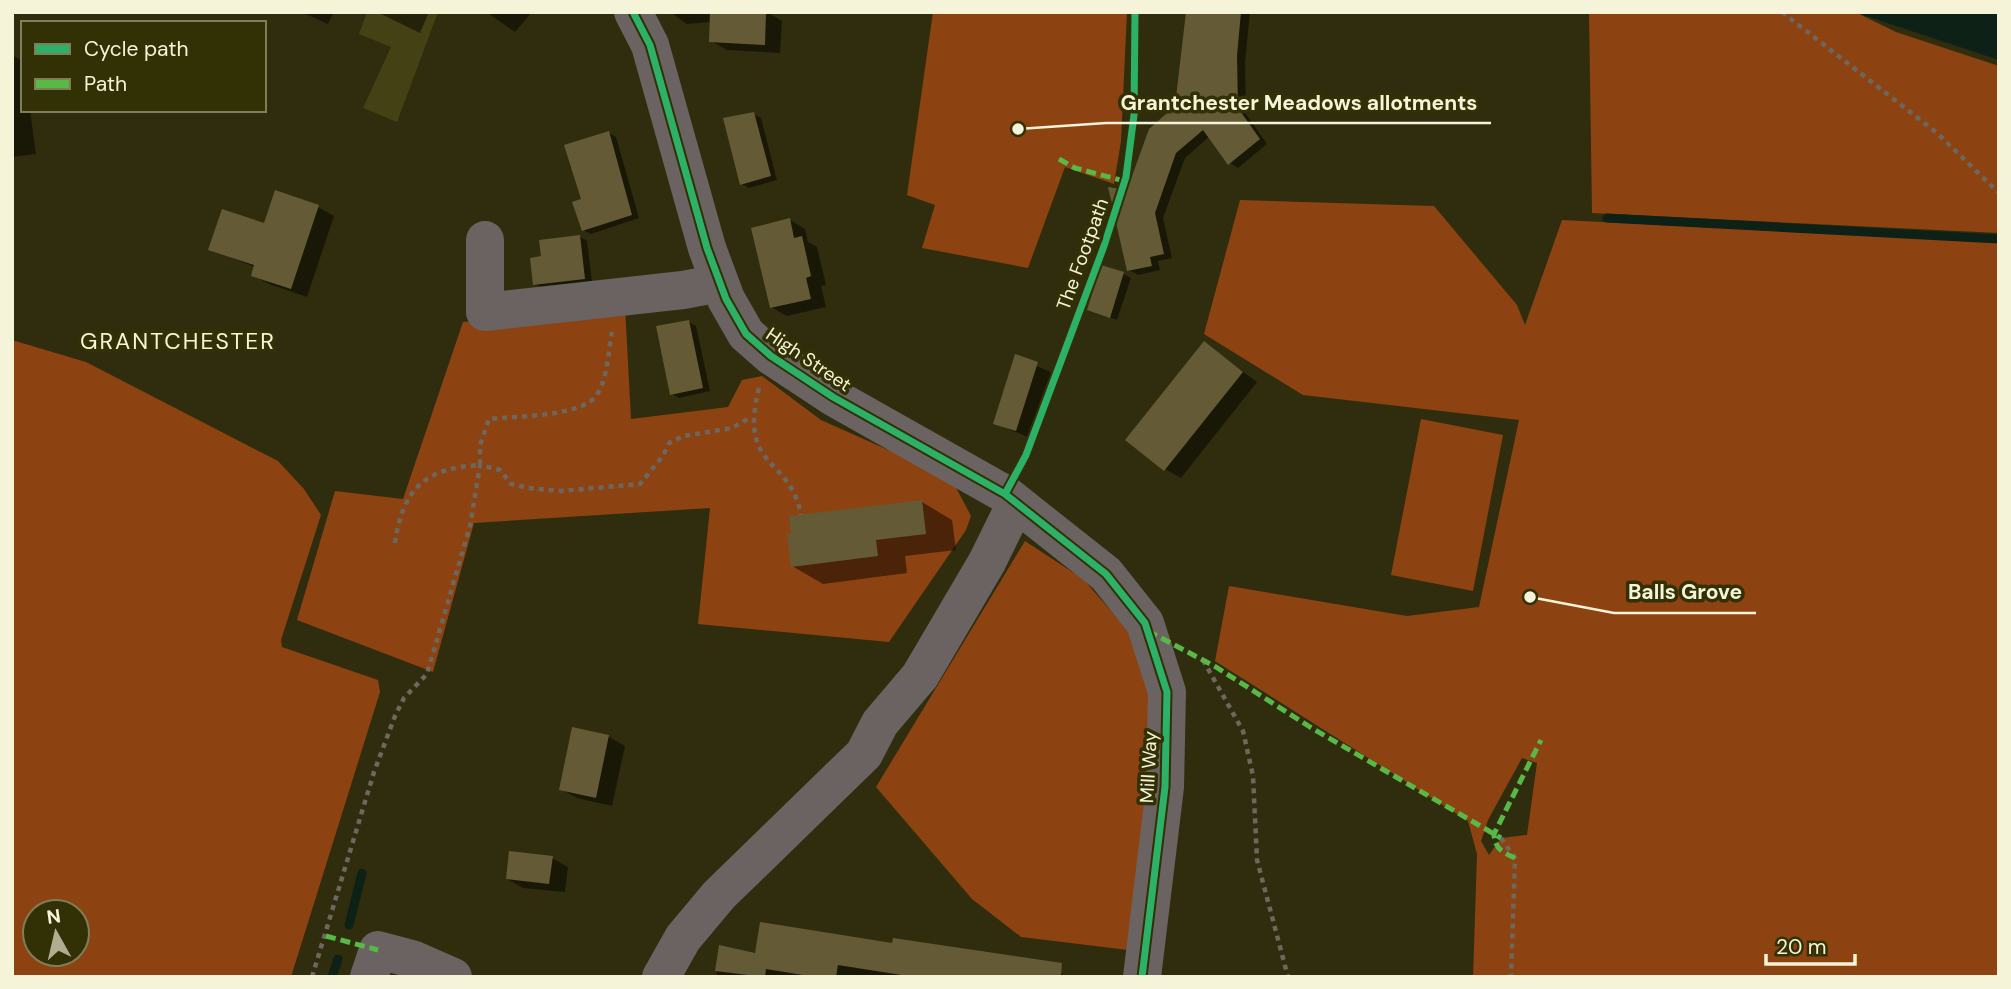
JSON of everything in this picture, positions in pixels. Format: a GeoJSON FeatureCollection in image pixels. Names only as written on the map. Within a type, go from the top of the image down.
{"type":"FeatureCollection","features":[{"type":"Feature","properties":{"kind":"street","name":"High Street"},"geometry":{"type":"LineString","coordinates":[[644,23],[720,283],[746,334],[771,356],[833,397],[1016,503],[1106,574]]}},
{"type":"Feature","properties":{"kind":"street"},"geometry":{"type":"LineString","coordinates":[[475,240],[466,312],[541,308],[720,283]]}},
{"type":"Feature","properties":{"kind":"street"},"geometry":{"type":"LineString","coordinates":[[661,977],[683,938],[719,895],[864,754],[880,723],[920,676],[987,562],[1016,503]]}},
{"type":"Feature","properties":{"kind":"street","name":"Mill Way"},"geometry":{"type":"LineString","coordinates":[[1106,574],[1145,623],[1167,692],[1165,787],[1142,977]]}},
{"type":"Feature","properties":{"kind":"street"},"geometry":{"type":"LineString","coordinates":[[369,977],[378,950],[412,959],[453,977]]}},
{"type":"Feature","properties":{"kind":"path"},"geometry":{"type":"LineString","coordinates":[[1782,12],[1937,133],[1999,193]]}},
{"type":"Feature","properties":{"kind":"path"},"geometry":{"type":"LineString","coordinates":[[312,977],[374,772],[391,727],[404,698],[427,674],[470,526],[480,465],[480,445],[489,419],[580,407],[597,394],[603,379],[619,296]]}},
{"type":"Feature","properties":{"kind":"path"},"geometry":{"type":"LineString","coordinates":[[746,334],[762,376],[751,417],[754,436],[764,459],[797,494],[801,515]]}},
{"type":"Feature","properties":{"kind":"path"},"geometry":{"type":"LineString","coordinates":[[395,543],[400,514],[411,493],[423,480],[454,466],[480,465],[500,470],[512,484],[528,488],[561,491],[640,484],[662,457],[670,442],[684,436],[732,428],[751,417]]}},
{"type":"Feature","properties":{"kind":"path"},"geometry":{"type":"LineString","coordinates":[[1203,660],[1244,731],[1253,776],[1257,860],[1288,977]]}},
{"type":"Feature","properties":{"kind":"path"},"geometry":{"type":"LineString","coordinates":[[1501,838],[1516,858],[1511,977]]}},
{"type":"Feature","properties":{"kind":"shaded area"},"geometry":{"type":"Polygon","coordinates":[[[367,12],[438,12],[397,122],[363,108],[391,47],[359,34],[367,12]]]}},
{"type":"Feature","properties":{"kind":"shaded area"},"geometry":{"type":"Polygon","coordinates":[[[933,12],[1127,12],[1121,141],[1114,184],[1065,167],[1028,268],[922,248],[935,205],[907,195],[933,12]]]}},
{"type":"Feature","properties":{"kind":"shaded area"},"geometry":{"type":"Polygon","coordinates":[[[1589,12],[1855,12],[1896,32],[1999,66],[1999,233],[1592,213],[1589,12]]]}},
{"type":"Feature","properties":{"kind":"shaded area"},"geometry":{"type":"Polygon","coordinates":[[[1858,12],[1999,12],[1999,60],[1863,15],[1858,12]]]}},
{"type":"Feature","properties":{"kind":"shaded area"},"geometry":{"type":"Polygon","coordinates":[[[1240,200],[1434,206],[1517,305],[1525,325],[1562,220],[1999,242],[1999,977],[1473,977],[1477,854],[1468,821],[1215,661],[1229,586],[1407,616],[1479,607],[1519,420],[1303,395],[1204,334],[1240,200]],[[1522,758],[1488,820],[1481,841],[1489,855],[1501,838],[1527,835],[1537,763],[1522,758]]]}},
{"type":"Feature","properties":{"kind":"shaded area"},"geometry":{"type":"Polygon","coordinates":[[[625,306],[631,419],[728,407],[742,380],[762,376],[821,420],[951,478],[971,516],[966,530],[889,642],[698,624],[710,508],[474,523],[433,672],[297,620],[335,491],[403,499],[463,322],[625,306]]]}},
{"type":"Feature","properties":{"kind":"shaded area"},"geometry":{"type":"Polygon","coordinates":[[[12,340],[86,362],[278,461],[304,489],[321,515],[281,640],[282,647],[378,680],[380,692],[291,977],[12,977],[12,340]]]}},
{"type":"Feature","properties":{"kind":"shaded area"},"geometry":{"type":"Polygon","coordinates":[[[1421,419],[1503,435],[1473,591],[1391,575],[1421,419]]]}},
{"type":"Feature","properties":{"kind":"shaded area"},"geometry":{"type":"Polygon","coordinates":[[[1025,541],[1083,579],[1148,653],[1158,715],[1128,950],[1021,937],[972,899],[876,787],[1025,541]]]}},
{"type":"Feature","properties":{"kind":"building"},"geometry":{"type":"Polygon","coordinates":[[[710,12],[766,12],[765,45],[709,42],[710,12]]]}},
{"type":"Feature","properties":{"kind":"building"},"geometry":{"type":"Polygon","coordinates":[[[1186,12],[1241,12],[1237,56],[1238,108],[1260,139],[1228,165],[1203,130],[1176,153],[1155,213],[1164,254],[1150,257],[1152,266],[1127,271],[1108,187],[1127,190],[1149,129],[1175,106],[1186,12]]]}},
{"type":"Feature","properties":{"kind":"building"},"geometry":{"type":"Polygon","coordinates":[[[754,112],[771,176],[740,185],[723,118],[754,112]]]}},
{"type":"Feature","properties":{"kind":"building"},"geometry":{"type":"Polygon","coordinates":[[[609,131],[632,215],[582,231],[572,202],[581,199],[564,145],[609,131]]]}},
{"type":"Feature","properties":{"kind":"building"},"geometry":{"type":"Polygon","coordinates":[[[275,190],[319,205],[291,289],[251,276],[254,265],[208,250],[222,209],[264,223],[275,190]]]}},
{"type":"Feature","properties":{"kind":"building"},"geometry":{"type":"Polygon","coordinates":[[[790,218],[794,238],[802,236],[811,276],[806,278],[811,299],[770,308],[751,228],[790,218]]]}},
{"type":"Feature","properties":{"kind":"building"},"geometry":{"type":"Polygon","coordinates":[[[580,235],[585,279],[533,285],[530,258],[541,256],[539,240],[580,235]]]}},
{"type":"Feature","properties":{"kind":"building"},"geometry":{"type":"Polygon","coordinates":[[[1101,265],[1124,272],[1110,318],[1087,310],[1101,265]]]}},
{"type":"Feature","properties":{"kind":"building"},"geometry":{"type":"Polygon","coordinates":[[[689,320],[703,388],[670,395],[656,326],[689,320]]]}},
{"type":"Feature","properties":{"kind":"building"},"geometry":{"type":"Polygon","coordinates":[[[1204,341],[1243,372],[1164,471],[1125,440],[1204,341]]]}},
{"type":"Feature","properties":{"kind":"building"},"geometry":{"type":"Polygon","coordinates":[[[1015,354],[1038,362],[1016,431],[993,424],[1015,354]]]}},
{"type":"Feature","properties":{"kind":"building"},"geometry":{"type":"Polygon","coordinates":[[[922,500],[926,534],[876,540],[878,556],[791,567],[787,534],[791,534],[789,516],[922,500]]]}},
{"type":"Feature","properties":{"kind":"building"},"geometry":{"type":"Polygon","coordinates":[[[572,727],[609,735],[596,798],[559,790],[572,727]]]}},
{"type":"Feature","properties":{"kind":"building"},"geometry":{"type":"Polygon","coordinates":[[[509,851],[553,856],[549,884],[506,879],[509,851]]]}},
{"type":"Feature","properties":{"kind":"building"},"geometry":{"type":"Polygon","coordinates":[[[760,922],[892,943],[893,938],[1062,963],[1061,977],[914,977],[838,965],[836,977],[815,977],[766,969],[765,977],[715,971],[719,945],[755,953],[760,922]]]}},
{"type":"Feature","properties":{"kind":"waterway"},"geometry":{"type":"LineString","coordinates":[[1607,218],[1999,239]]}},
{"type":"Feature","properties":{"kind":"waterway"},"geometry":{"type":"LineString","coordinates":[[349,925],[362,873]]}},
{"type":"Feature","properties":{"kind":"waterway"},"geometry":{"type":"LineString","coordinates":[[332,977],[338,959]]}},
{"type":"Feature","properties":{"kind":"marked path"},"geometry":{"type":"LineString","coordinates":[[1059,159],[1075,168],[1124,181]]}},
{"type":"Feature","properties":{"kind":"marked path"},"geometry":{"type":"LineString","coordinates":[[1148,631],[1216,667],[1310,727],[1501,838]]}},
{"type":"Feature","properties":{"kind":"marked path"},"geometry":{"type":"LineString","coordinates":[[1515,858],[1500,849],[1494,834],[1541,740]]}},
{"type":"Feature","properties":{"kind":"marked path"},"geometry":{"type":"LineString","coordinates":[[326,936],[378,950]]}},
{"type":"Feature","properties":{"kind":"cycle path"},"geometry":{"type":"LineString","coordinates":[[633,12],[650,45],[707,248],[726,299],[746,334],[771,356],[833,397],[1005,494],[1106,574],[1145,623],[1167,692],[1165,787],[1142,977]]}},
{"type":"Feature","properties":{"kind":"cycle path","name":"The Footpath"},"geometry":{"type":"LineString","coordinates":[[1005,494],[1026,455],[1104,246],[1126,177],[1134,115],[1135,12]]}},
{"type":"Feature","properties":{"kind":"place","name":"Grantchester Meadows allotments"},"geometry":{"type":"Point","coordinates":[1018,129]}},
{"type":"Feature","properties":{"kind":"place","name":"Balls Grove"},"geometry":{"type":"Point","coordinates":[1530,597]}},
{"type":"Feature","properties":{"kind":"district","name":"GRANTCHESTER"},"geometry":{"type":"Point","coordinates":[178,341]}}]}
